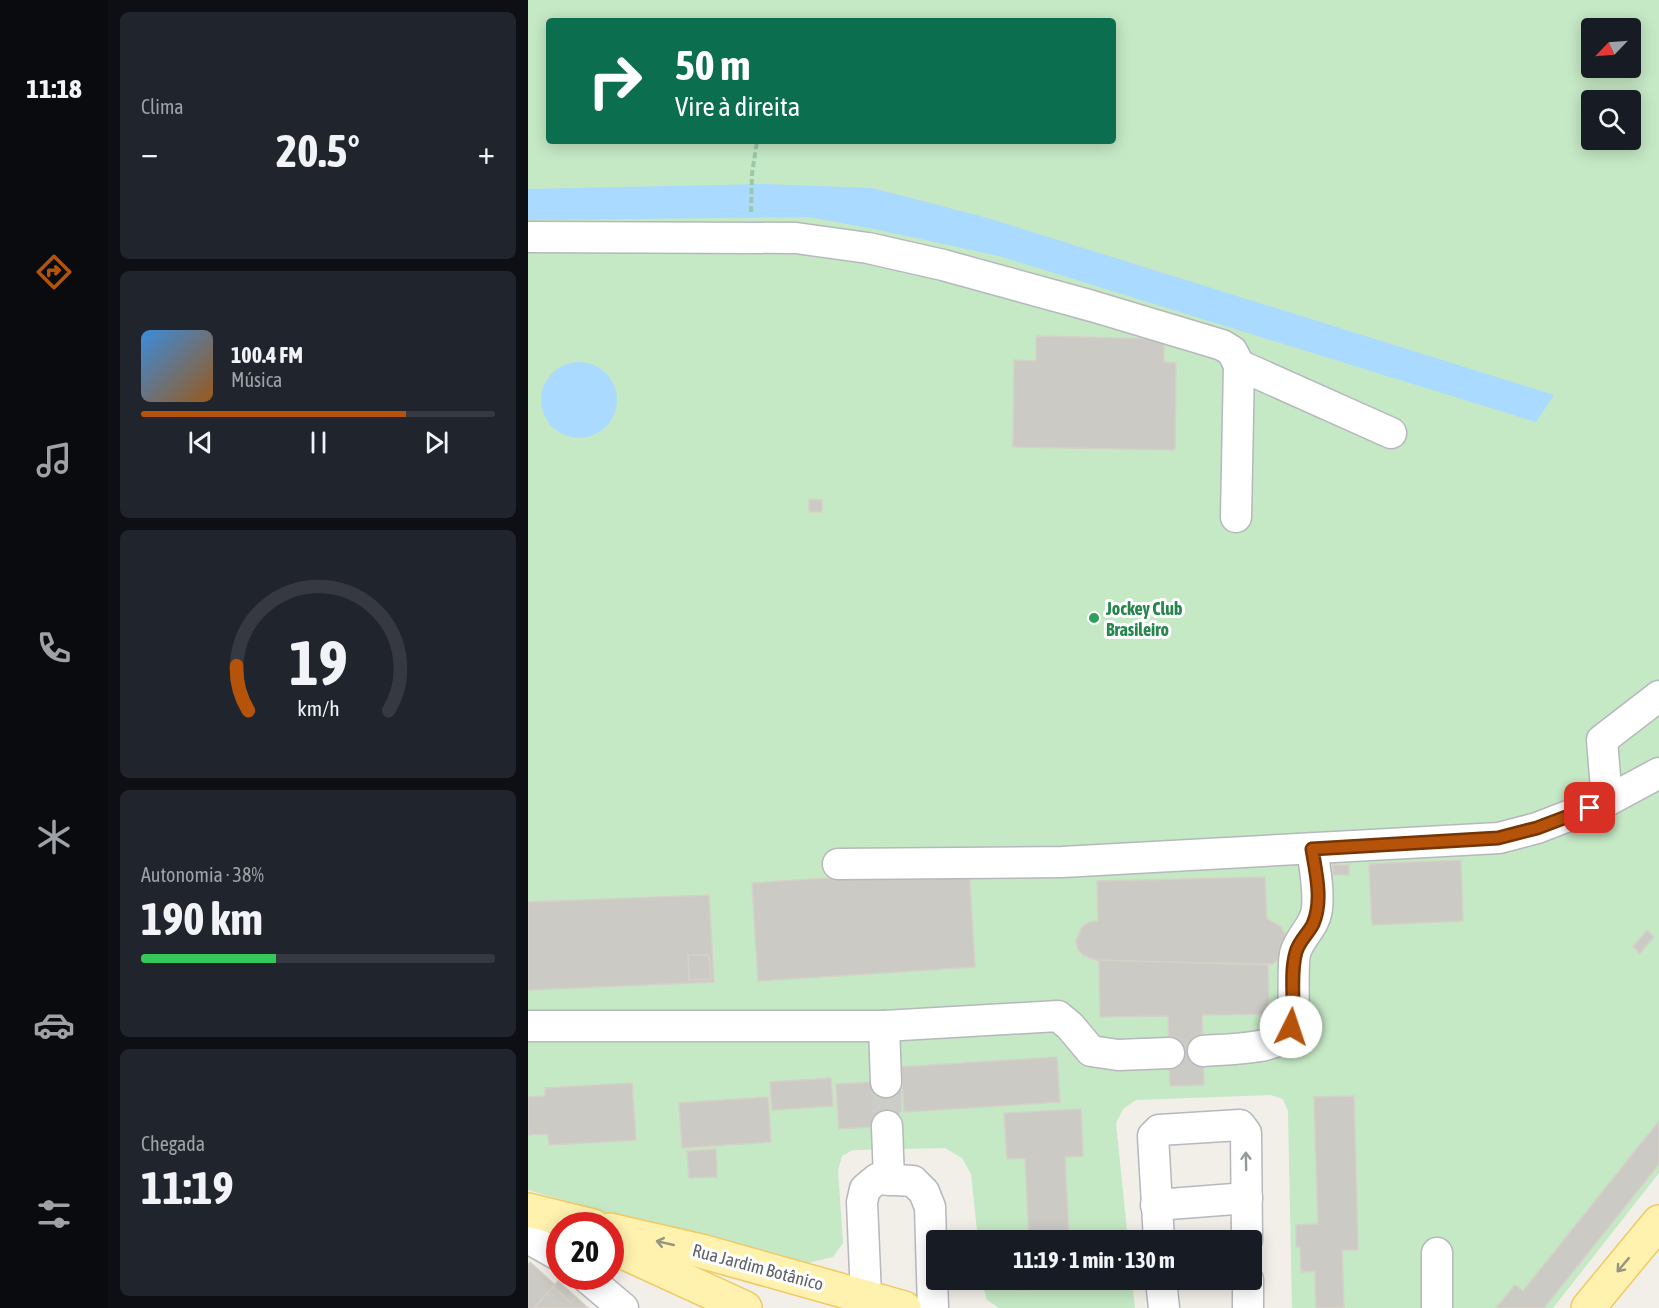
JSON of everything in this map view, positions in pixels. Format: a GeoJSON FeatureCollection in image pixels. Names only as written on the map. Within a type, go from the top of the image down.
{"type":"FeatureCollection","features":[{"type":"Feature","properties":{"kind":"main road"},"geometry":{"type":"LineString","coordinates":[[530,1220],[546,1223]]}},
{"type":"Feature","properties":{"kind":"main road"},"geometry":{"type":"LineString","coordinates":[[530,1220],[546,1222]]}},
{"type":"Feature","properties":{"kind":"main road"},"geometry":{"type":"LineString","coordinates":[[1588,1308],[1659,1222]]}},
{"type":"Feature","properties":{"kind":"main road","name":"Rua Jardim Botânico"},"geometry":{"type":"LineString","coordinates":[[624,1233],[701,1251],[866,1302],[904,1308]]}},
{"type":"Feature","properties":{"kind":"main road","name":"Rua Jardim Botânico"},"geometry":{"type":"LineString","coordinates":[[624,1252],[745,1308]]}},
{"type":"Feature","properties":{"kind":"street"},"geometry":{"type":"LineString","coordinates":[[528,237],[796,238],[868,248],[943,265],[1222,345],[1232,351],[1239,365],[1236,517]]}},
{"type":"Feature","properties":{"kind":"street"},"geometry":{"type":"LineString","coordinates":[[1239,365],[1391,433]]}},
{"type":"Feature","properties":{"kind":"street"},"geometry":{"type":"LineString","coordinates":[[1607,801],[1602,740],[1659,696]]}},
{"type":"Feature","properties":{"kind":"street"},"geometry":{"type":"LineString","coordinates":[[838,864],[1062,862],[1498,838],[1537,828],[1607,801],[1659,773]]}},
{"type":"Feature","properties":{"kind":"street"},"geometry":{"type":"LineString","coordinates":[[1203,1051],[1273,1044],[1287,1035],[1293,1016],[1296,953],[1314,922],[1317,911],[1317,883],[1312,849]]}},
{"type":"Feature","properties":{"kind":"street"},"geometry":{"type":"LineString","coordinates":[[528,1026],[884,1026],[1058,1016],[1070,1026],[1091,1051],[1118,1055],[1169,1053]]}},
{"type":"Feature","properties":{"kind":"street"},"geometry":{"type":"LineString","coordinates":[[884,1026],[886,1082]]}},
{"type":"Feature","properties":{"kind":"street"},"geometry":{"type":"LineString","coordinates":[[1158,1230],[1153,1136],[1160,1130],[1240,1125],[1246,1133],[1247,1230]]}},
{"type":"Feature","properties":{"kind":"street"},"geometry":{"type":"LineString","coordinates":[[887,1126],[889,1180]]}},
{"type":"Feature","properties":{"kind":"street"},"geometry":{"type":"LineString","coordinates":[[866,1302],[862,1202],[865,1189],[877,1179],[913,1181],[924,1192],[930,1207],[933,1308]]}},
{"type":"Feature","properties":{"kind":"street"},"geometry":{"type":"LineString","coordinates":[[1156,1205],[1247,1197]]}},
{"type":"Feature","properties":{"kind":"street"},"geometry":{"type":"LineString","coordinates":[[530,1220],[546,1239]]}},
{"type":"Feature","properties":{"kind":"street"},"geometry":{"type":"LineString","coordinates":[[1437,1253],[1437,1308]]}},
{"type":"Feature","properties":{"kind":"street"},"geometry":{"type":"LineString","coordinates":[[602,1290],[623,1308]]}},
{"type":"Feature","properties":{"kind":"street"},"geometry":{"type":"LineString","coordinates":[[1162,1290],[1164,1308]]}},
{"type":"Feature","properties":{"kind":"street"},"geometry":{"type":"LineString","coordinates":[[1248,1290],[1248,1308]]}},
{"type":"Feature","properties":{"kind":"path"},"geometry":{"type":"LineString","coordinates":[[751,219],[752,174],[757,144]]}},
{"type":"Feature","properties":{"kind":"green space","name":"Jockey Club Brasileiro"},"geometry":{"type":"Polygon","coordinates":[[[528,0],[1659,0],[1659,1173],[1553,1308],[1292,1308],[1288,1111],[1283,1099],[1271,1095],[1136,1100],[1123,1109],[1116,1123],[1127,1230],[977,1230],[971,1174],[962,1158],[945,1148],[853,1150],[842,1156],[838,1170],[843,1243],[833,1257],[791,1267],[624,1218],[624,1212],[603,1212],[528,1190],[528,0]]]}},
{"type":"Feature","properties":{"kind":"green space"},"geometry":{"type":"Polygon","coordinates":[[[984,1290],[1133,1290],[1135,1308],[999,1308],[987,1300],[984,1290]]]}},
{"type":"Feature","properties":{"kind":"water"},"geometry":{"type":"Polygon","coordinates":[[[764,184],[872,188],[984,217],[1554,395],[1536,422],[999,256],[809,217],[528,220],[528,189],[764,184]]]}},
{"type":"Feature","properties":{"kind":"water"},"geometry":{"type":"Polygon","coordinates":[[[579,362],[593,365],[606,373],[614,386],[617,400],[614,414],[606,427],[593,435],[579,438],[565,435],[552,427],[544,414],[541,400],[544,386],[552,373],[565,365],[579,362]]]}},
{"type":"Feature","properties":{"kind":"building"},"geometry":{"type":"Polygon","coordinates":[[[1036,336],[1164,339],[1164,362],[1176,363],[1175,450],[1013,447],[1014,360],[1036,361],[1036,336]]]}},
{"type":"Feature","properties":{"kind":"building"},"geometry":{"type":"Polygon","coordinates":[[[809,499],[822,500],[822,512],[809,512],[809,499]]]}},
{"type":"Feature","properties":{"kind":"building"},"geometry":{"type":"Polygon","coordinates":[[[1461,860],[1463,921],[1372,925],[1369,864],[1461,860]]]}},
{"type":"Feature","properties":{"kind":"building"},"geometry":{"type":"Polygon","coordinates":[[[1333,865],[1349,865],[1349,875],[1333,875],[1333,865]]]}},
{"type":"Feature","properties":{"kind":"building"},"geometry":{"type":"Polygon","coordinates":[[[969,869],[975,967],[758,981],[752,883],[969,869]]]}},
{"type":"Feature","properties":{"kind":"building"},"geometry":{"type":"Polygon","coordinates":[[[1265,877],[1267,919],[1280,926],[1287,942],[1279,959],[1272,964],[1098,961],[1083,955],[1078,949],[1076,941],[1082,927],[1089,922],[1098,921],[1097,881],[1265,877]]]}},
{"type":"Feature","properties":{"kind":"building"},"geometry":{"type":"Polygon","coordinates":[[[709,895],[714,982],[528,990],[528,902],[709,895]]]}},
{"type":"Feature","properties":{"kind":"building"},"geometry":{"type":"Polygon","coordinates":[[[1647,930],[1654,937],[1640,953],[1633,947],[1647,930]]]}},
{"type":"Feature","properties":{"kind":"building"},"geometry":{"type":"Polygon","coordinates":[[[688,955],[709,955],[711,979],[689,980],[688,955]]]}},
{"type":"Feature","properties":{"kind":"building"},"geometry":{"type":"Polygon","coordinates":[[[1099,960],[1268,965],[1269,1014],[1202,1015],[1204,1085],[1170,1086],[1168,1016],[1100,1017],[1099,960]]]}},
{"type":"Feature","properties":{"kind":"building"},"geometry":{"type":"Polygon","coordinates":[[[1057,1057],[1060,1102],[904,1112],[901,1067],[1057,1057]]]}},
{"type":"Feature","properties":{"kind":"building"},"geometry":{"type":"Polygon","coordinates":[[[831,1078],[833,1106],[772,1110],[770,1082],[831,1078]]]}},
{"type":"Feature","properties":{"kind":"building"},"geometry":{"type":"Polygon","coordinates":[[[897,1081],[900,1125],[839,1129],[836,1084],[897,1081]]]}},
{"type":"Feature","properties":{"kind":"building"},"geometry":{"type":"Polygon","coordinates":[[[632,1083],[636,1140],[549,1145],[548,1134],[528,1135],[528,1097],[545,1096],[545,1088],[632,1083]]]}},
{"type":"Feature","properties":{"kind":"building"},"geometry":{"type":"Polygon","coordinates":[[[1354,1096],[1358,1250],[1342,1250],[1344,1308],[1316,1308],[1315,1271],[1301,1272],[1300,1247],[1296,1247],[1296,1225],[1318,1224],[1314,1097],[1354,1096]]]}},
{"type":"Feature","properties":{"kind":"building"},"geometry":{"type":"Polygon","coordinates":[[[768,1097],[771,1142],[682,1148],[679,1103],[768,1097]]]}},
{"type":"Feature","properties":{"kind":"building"},"geometry":{"type":"Polygon","coordinates":[[[1081,1109],[1083,1156],[1065,1157],[1069,1230],[1029,1230],[1025,1158],[1007,1159],[1004,1113],[1081,1109]]]}},
{"type":"Feature","properties":{"kind":"building"},"geometry":{"type":"Polygon","coordinates":[[[1659,1121],[1659,1164],[1544,1308],[1496,1308],[1515,1285],[1523,1291],[1659,1121]]]}},
{"type":"Feature","properties":{"kind":"building"},"geometry":{"type":"Polygon","coordinates":[[[716,1149],[717,1177],[689,1178],[687,1151],[716,1149]]]}},
{"type":"Feature","properties":{"kind":"building"},"geometry":{"type":"Polygon","coordinates":[[[530,1262],[546,1277],[546,1290],[550,1290],[534,1308],[528,1308],[528,1265],[530,1262]]]}},
{"type":"Feature","properties":{"kind":"building"},"geometry":{"type":"Polygon","coordinates":[[[550,1290],[556,1290],[571,1303],[576,1297],[588,1308],[534,1308],[550,1290]]]}},
{"type":"Feature","properties":{"kind":"building"},"geometry":{"type":"Polygon","coordinates":[[[556,1290],[568,1290],[576,1297],[571,1303],[556,1290]]]}},
{"type":"Feature","properties":{"kind":"tunnel"},"geometry":{"type":"LineString","coordinates":[[886,1082],[887,1126]]}},
{"type":"Feature","properties":{"kind":"place","name":"Jockey Club Brasileiro"},"geometry":{"type":"Point","coordinates":[1094,618]}},
{"type":"Feature","properties":{"kind":"route"},"geometry":{"type":"LineString","coordinates":[[1291,1027],[1296,953],[1314,922],[1317,911],[1318,894],[1312,849],[1462,842],[1498,838],[1537,828],[1590,808]]}}]}
